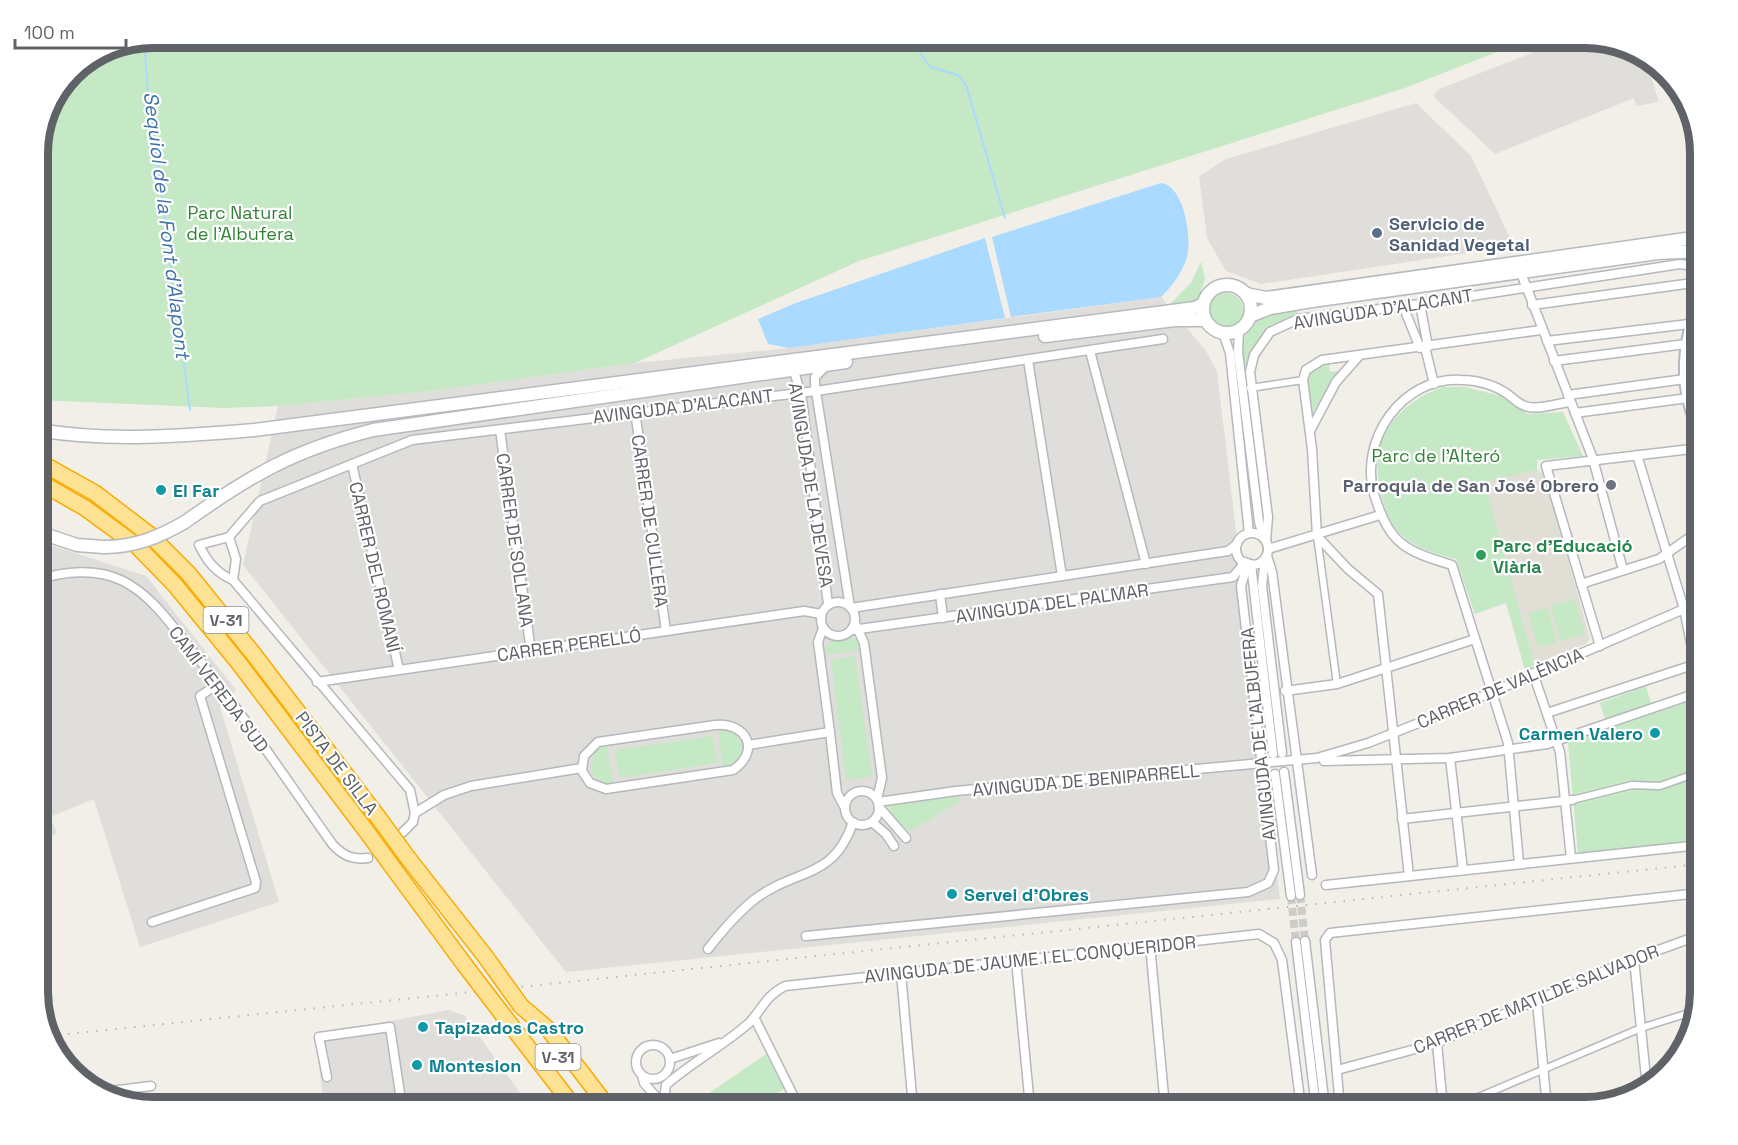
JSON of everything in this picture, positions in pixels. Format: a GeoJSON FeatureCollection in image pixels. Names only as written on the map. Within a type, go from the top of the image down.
{"type":"FeatureCollection","features":[{"type":"Feature","properties":{"kind":"highway","name":"PISTA DE SILLA"},"geometry":{"type":"LineString","coordinates":[[48,467],[95,493],[150,535],[188,573],[252,652],[485,956],[589,1097]]}},
{"type":"Feature","properties":{"kind":"highway","name":"PISTA DE SILLA"},"geometry":{"type":"LineString","coordinates":[[48,487],[85,508],[136,546],[175,585],[364,828],[464,964],[566,1097]]}},
{"type":"Feature","properties":{"kind":"highway"},"geometry":{"type":"LineString","coordinates":[[521,1006],[549,1030],[600,1097]]}},
{"type":"Feature","properties":{"kind":"highway"},"geometry":{"type":"LineString","coordinates":[[503,1015],[520,1048],[555,1097]]}},
{"type":"Feature","properties":{"kind":"main road","name":"AVINGUDA D'ALACANT"},"geometry":{"type":"LineString","coordinates":[[1246,294],[1266,298],[1690,239]]}},
{"type":"Feature","properties":{"kind":"main road","name":"AVINGUDA D'ALACANT"},"geometry":{"type":"LineString","coordinates":[[1250,316],[1270,308],[1658,253],[1690,252]]}},
{"type":"Feature","properties":{"kind":"main road"},"geometry":{"type":"LineString","coordinates":[[1233,285],[1246,294],[1251,308],[1250,316],[1239,330],[1222,333],[1212,328],[1205,320],[1203,304],[1208,294],[1219,286],[1233,285]]}},
{"type":"Feature","properties":{"kind":"main road","name":"AVINGUDA D'ALACANT"},"geometry":{"type":"LineString","coordinates":[[372,423],[510,396],[1195,308],[1203,304]]}},
{"type":"Feature","properties":{"kind":"main road","name":"AVINGUDA D'ALACANT"},"geometry":{"type":"LineString","coordinates":[[372,423],[1175,320],[1205,320]]}},
{"type":"Feature","properties":{"kind":"main road"},"geometry":{"type":"LineString","coordinates":[[48,431],[94,437],[183,436],[372,423]]}},
{"type":"Feature","properties":{"kind":"main road"},"geometry":{"type":"LineString","coordinates":[[48,535],[77,545],[104,547],[140,543],[165,534],[276,463],[372,423]]}},
{"type":"Feature","properties":{"kind":"street","name":"AVINGUDA D'ALACANT"},"geometry":{"type":"LineString","coordinates":[[1266,548],[1268,517],[1250,388],[1254,355],[1269,332],[1298,319],[1420,304],[1680,264],[1690,266]]}},
{"type":"Feature","properties":{"kind":"street"},"geometry":{"type":"LineString","coordinates":[[1521,273],[1541,330],[1593,459],[1623,570]]}},
{"type":"Feature","properties":{"kind":"street","name":"AVINGUDA D'ALACANT"},"geometry":{"type":"LineString","coordinates":[[1533,305],[1690,283]]}},
{"type":"Feature","properties":{"kind":"street"},"geometry":{"type":"LineString","coordinates":[[1420,304],[1424,347],[1434,384]]}},
{"type":"Feature","properties":{"kind":"street"},"geometry":{"type":"LineString","coordinates":[[1402,306],[1424,347]]}},
{"type":"Feature","properties":{"kind":"street"},"geometry":{"type":"LineString","coordinates":[[1546,341],[1689,324],[1685,383],[1690,403]]}},
{"type":"Feature","properties":{"kind":"street","name":"AVINGUDA DE L'ALBUFERA"},"geometry":{"type":"LineString","coordinates":[[1239,330],[1241,375],[1259,522],[1272,572],[1285,691],[1312,875]]}},
{"type":"Feature","properties":{"kind":"street"},"geometry":{"type":"LineString","coordinates":[[1337,684],[1317,536],[1310,431],[1303,380],[1306,370],[1322,360],[1358,357],[1541,330]]}},
{"type":"Feature","properties":{"kind":"street"},"geometry":{"type":"LineString","coordinates":[[1222,333],[1230,353],[1249,533]]}},
{"type":"Feature","properties":{"kind":"street","name":"AVINGUDA D'ALACANT"},"geometry":{"type":"LineString","coordinates":[[229,537],[260,501],[412,440],[635,411],[816,391],[1163,339]]}},
{"type":"Feature","properties":{"kind":"street"},"geometry":{"type":"LineString","coordinates":[[1554,361],[1686,344]]}},
{"type":"Feature","properties":{"kind":"street"},"geometry":{"type":"LineString","coordinates":[[1090,351],[1146,564]]}},
{"type":"Feature","properties":{"kind":"street"},"geometry":{"type":"LineString","coordinates":[[1310,431],[1336,381],[1358,357]]}},
{"type":"Feature","properties":{"kind":"street"},"geometry":{"type":"LineString","coordinates":[[1028,360],[1062,576]]}},
{"type":"Feature","properties":{"kind":"street","name":"AVINGUDA DE LA DEVESA"},"geometry":{"type":"LineString","coordinates":[[827,364],[815,377],[816,391],[851,607]]}},
{"type":"Feature","properties":{"kind":"street","name":"AVINGUDA DE LA DEVESA"},"geometry":{"type":"LineString","coordinates":[[789,370],[795,374],[800,392],[828,604]]}},
{"type":"Feature","properties":{"kind":"street"},"geometry":{"type":"LineString","coordinates":[[1519,863],[1509,750],[1452,565],[1407,549],[1394,537],[1380,515],[1373,490],[1371,467],[1379,431],[1400,404],[1416,392],[1434,384],[1461,379],[1484,383],[1503,391],[1528,407],[1569,398],[1690,383]]}},
{"type":"Feature","properties":{"kind":"street"},"geometry":{"type":"LineString","coordinates":[[1250,388],[1303,380]]}},
{"type":"Feature","properties":{"kind":"street"},"geometry":{"type":"LineString","coordinates":[[1575,413],[1688,398]]}},
{"type":"Feature","properties":{"kind":"street","name":"CARRER DE CULLERA"},"geometry":{"type":"LineString","coordinates":[[635,411],[666,631]]}},
{"type":"Feature","properties":{"kind":"street","name":"CARRER DE SOLLANA"},"geometry":{"type":"LineString","coordinates":[[500,430],[531,651]]}},
{"type":"Feature","properties":{"kind":"street"},"geometry":{"type":"LineString","coordinates":[[1600,646],[1546,466],[1690,449]]}},
{"type":"Feature","properties":{"kind":"street"},"geometry":{"type":"LineString","coordinates":[[1637,455],[1690,634]]}},
{"type":"Feature","properties":{"kind":"street","name":"CARRER DEL ROMANÍ"},"geometry":{"type":"LineString","coordinates":[[352,464],[399,670]]}},
{"type":"Feature","properties":{"kind":"street"},"geometry":{"type":"LineString","coordinates":[[1266,548],[1257,534],[1249,533],[1237,544],[1238,554],[1248,563],[1266,548],[1317,536],[1380,515]]}},
{"type":"Feature","properties":{"kind":"street"},"geometry":{"type":"LineString","coordinates":[[1317,536],[1348,569],[1378,594],[1409,876]]}},
{"type":"Feature","properties":{"kind":"street"},"geometry":{"type":"LineString","coordinates":[[233,580],[236,559],[229,537],[198,545],[207,560],[221,575],[233,580],[410,790],[415,813],[413,822],[403,832]]}},
{"type":"Feature","properties":{"kind":"street"},"geometry":{"type":"LineString","coordinates":[[1581,584],[1659,559],[1690,537]]}},
{"type":"Feature","properties":{"kind":"street","name":"AVINGUDA DEL PALMAR"},"geometry":{"type":"LineString","coordinates":[[851,607],[1228,552],[1237,544]]}},
{"type":"Feature","properties":{"kind":"street","name":"AVINGUDA DE L'ALBUFERA"},"geometry":{"type":"LineString","coordinates":[[1248,563],[1277,754],[1262,586],[1266,548]]}},
{"type":"Feature","properties":{"kind":"street","name":"AVINGUDA DE L'ALBUFERA"},"geometry":{"type":"LineString","coordinates":[[806,936],[1248,892],[1268,883],[1274,870],[1241,586],[1248,563]]}},
{"type":"Feature","properties":{"kind":"street","name":"AVINGUDA DEL PALMAR"},"geometry":{"type":"LineString","coordinates":[[855,628],[943,618],[1233,577],[1248,563]]}},
{"type":"Feature","properties":{"kind":"street","name":"CAMÍ VEREDA SUD"},"geometry":{"type":"LineString","coordinates":[[48,577],[64,573],[93,573],[120,579],[151,600],[218,684],[333,845],[343,854],[355,860],[368,858]]}},
{"type":"Feature","properties":{"kind":"street"},"geometry":{"type":"LineString","coordinates":[[940,594],[943,618]]}},
{"type":"Feature","properties":{"kind":"street"},"geometry":{"type":"LineString","coordinates":[[708,949],[726,926],[757,898],[827,864],[846,843],[852,822],[837,793],[818,642],[822,628],[821,614],[828,604],[841,601],[851,607],[855,628],[864,642],[882,778],[872,822]]}},
{"type":"Feature","properties":{"kind":"street","name":"CARRER DE VALÈNCIA"},"geometry":{"type":"LineString","coordinates":[[1295,761],[1307,761],[1392,734],[1690,608]]}},
{"type":"Feature","properties":{"kind":"street","name":"CARRER PERELLÓ"},"geometry":{"type":"LineString","coordinates":[[317,682],[804,611],[821,614]]}},
{"type":"Feature","properties":{"kind":"street"},"geometry":{"type":"LineString","coordinates":[[822,628],[827,633],[838,637],[855,628]]}},
{"type":"Feature","properties":{"kind":"street"},"geometry":{"type":"LineString","coordinates":[[1285,691],[1337,684],[1475,639]]}},
{"type":"Feature","properties":{"kind":"street"},"geometry":{"type":"LineString","coordinates":[[1547,713],[1690,669]]}},
{"type":"Feature","properties":{"kind":"street"},"geometry":{"type":"LineString","coordinates":[[1533,673],[1556,741],[1569,800],[1571,858]]}},
{"type":"Feature","properties":{"kind":"street"},"geometry":{"type":"LineString","coordinates":[[152,922],[255,888],[256,882],[243,833],[200,696],[218,684]]}},
{"type":"Feature","properties":{"kind":"street"},"geometry":{"type":"LineString","coordinates":[[1307,761],[1450,758],[1509,750],[1556,741],[1690,694]]}},
{"type":"Feature","properties":{"kind":"street"},"geometry":{"type":"LineString","coordinates":[[715,725],[730,725],[739,729],[748,745],[744,760],[733,770],[675,780],[606,789],[590,783],[582,768],[584,756],[598,742],[715,725]]}},
{"type":"Feature","properties":{"kind":"street"},"geometry":{"type":"LineString","coordinates":[[748,745],[830,732]]}},
{"type":"Feature","properties":{"kind":"street"},"geometry":{"type":"LineString","coordinates":[[1450,758],[1463,870]]}},
{"type":"Feature","properties":{"kind":"street","name":"AVINGUDA DE BENIPARRELL"},"geometry":{"type":"LineString","coordinates":[[878,803],[891,798],[1295,761]]}},
{"type":"Feature","properties":{"kind":"street"},"geometry":{"type":"LineString","coordinates":[[415,813],[444,795],[471,786],[582,768]]}},
{"type":"Feature","properties":{"kind":"street","name":"AVINGUDA DE L'ALBUFERA"},"geometry":{"type":"LineString","coordinates":[[1280,773],[1295,895]]}},
{"type":"Feature","properties":{"kind":"street"},"geometry":{"type":"LineString","coordinates":[[1402,819],[1569,800],[1632,785],[1660,786],[1690,776]]}},
{"type":"Feature","properties":{"kind":"street"},"geometry":{"type":"LineString","coordinates":[[845,808],[850,796],[858,792],[867,792],[906,838]]}},
{"type":"Feature","properties":{"kind":"street"},"geometry":{"type":"LineString","coordinates":[[852,822],[863,825],[872,822]]}},
{"type":"Feature","properties":{"kind":"street"},"geometry":{"type":"LineString","coordinates":[[872,822],[886,834],[894,846]]}},
{"type":"Feature","properties":{"kind":"street"},"geometry":{"type":"LineString","coordinates":[[1326,885],[1690,846]]}},
{"type":"Feature","properties":{"kind":"street"},"geometry":{"type":"LineString","coordinates":[[1339,1097],[1325,940],[1327,935],[1345,930],[1690,894]]}},
{"type":"Feature","properties":{"kind":"street","name":"AVINGUDA DE JAUME I EL CONQUERIDOR"},"geometry":{"type":"LineString","coordinates":[[754,1017],[768,997],[784,986],[1259,934],[1274,943],[1282,960],[1300,1097]]}},
{"type":"Feature","properties":{"kind":"street","name":"CARRER DE MATILDE SALVADOR"},"geometry":{"type":"LineString","coordinates":[[1337,1070],[1437,1043],[1634,958],[1690,939]]}},
{"type":"Feature","properties":{"kind":"street"},"geometry":{"type":"LineString","coordinates":[[1315,1097],[1301,941],[1324,1097]]}},
{"type":"Feature","properties":{"kind":"street"},"geometry":{"type":"LineString","coordinates":[[1150,945],[1164,1097]]}},
{"type":"Feature","properties":{"kind":"street"},"geometry":{"type":"LineString","coordinates":[[1634,958],[1646,1077]]}},
{"type":"Feature","properties":{"kind":"street"},"geometry":{"type":"LineString","coordinates":[[1016,960],[1029,1097]]}},
{"type":"Feature","properties":{"kind":"street"},"geometry":{"type":"LineString","coordinates":[[901,973],[913,1097]]}},
{"type":"Feature","properties":{"kind":"street"},"geometry":{"type":"LineString","coordinates":[[1537,1001],[1546,1097]]}},
{"type":"Feature","properties":{"kind":"street"},"geometry":{"type":"LineString","coordinates":[[1480,1097],[1544,1072],[1641,1028],[1687,1013]]}},
{"type":"Feature","properties":{"kind":"street"},"geometry":{"type":"LineString","coordinates":[[664,1097],[666,1085],[728,1040],[754,1017],[794,1097]]}},
{"type":"Feature","properties":{"kind":"street"},"geometry":{"type":"LineString","coordinates":[[327,1077],[319,1037],[390,1027],[400,1097]]}},
{"type":"Feature","properties":{"kind":"street"},"geometry":{"type":"LineString","coordinates":[[670,1059],[728,1040]]}},
{"type":"Feature","properties":{"kind":"street"},"geometry":{"type":"LineString","coordinates":[[1437,1043],[1442,1097]]}},
{"type":"Feature","properties":{"kind":"street"},"geometry":{"type":"LineString","coordinates":[[642,1075],[656,1078],[668,1070],[670,1059],[661,1047],[646,1046],[636,1059],[644,1083],[657,1097]]}},
{"type":"Feature","properties":{"kind":"street"},"geometry":{"type":"LineString","coordinates":[[668,1070],[680,1073]]}},
{"type":"Feature","properties":{"kind":"street"},"geometry":{"type":"LineString","coordinates":[[126,1093],[151,1086]]}},
{"type":"Feature","properties":{"kind":"shaded area"},"geometry":{"type":"Polygon","coordinates":[[[1544,48],[1585,48],[1625,56],[1649,70],[1659,102],[1636,106],[1634,98],[1495,154],[1433,96],[1439,89],[1544,48]]]}},
{"type":"Feature","properties":{"kind":"shaded area"},"geometry":{"type":"Polygon","coordinates":[[[1416,103],[1471,156],[1514,246],[1261,284],[1226,271],[1207,238],[1199,176],[1226,159],[1416,103]]]}},
{"type":"Feature","properties":{"kind":"shaded area"},"geometry":{"type":"Polygon","coordinates":[[[1161,297],[1206,351],[1217,372],[1280,899],[566,972],[243,565],[278,406],[431,391],[635,363],[789,348],[1161,297]]]}},
{"type":"Feature","properties":{"kind":"shaded area"},"geometry":{"type":"Polygon","coordinates":[[[1537,470],[1544,474],[1590,638],[1586,644],[1539,662],[1533,660],[1483,481],[1537,470]]]}},
{"type":"Feature","properties":{"kind":"shaded area"},"geometry":{"type":"Polygon","coordinates":[[[48,544],[146,576],[236,690],[220,707],[279,902],[140,947],[94,799],[50,817],[57,833],[48,838],[48,544]]]}},
{"type":"Feature","properties":{"kind":"shaded area"},"geometry":{"type":"Polygon","coordinates":[[[449,1010],[465,1016],[523,1097],[323,1097],[315,1035],[449,1010]]]}},
{"type":"Feature","properties":{"kind":"green space","name":"Parc Natural de l'Albufera"},"geometry":{"type":"Polygon","coordinates":[[[153,48],[1507,48],[1402,89],[859,261],[635,363],[431,391],[278,406],[224,408],[48,400],[48,146],[52,126],[66,95],[79,79],[95,66],[113,56],[132,50],[153,48]]]}},
{"type":"Feature","properties":{"kind":"green space"},"geometry":{"type":"Polygon","coordinates":[[[1201,262],[1205,278],[1198,301],[1166,308],[1191,283],[1201,262]]]}},
{"type":"Feature","properties":{"kind":"green space"},"geometry":{"type":"Polygon","coordinates":[[[1226,293],[1238,298],[1243,310],[1238,322],[1226,327],[1214,322],[1209,310],[1214,298],[1226,293]]]}},
{"type":"Feature","properties":{"kind":"green space"},"geometry":{"type":"Polygon","coordinates":[[[1297,310],[1298,316],[1280,323],[1266,333],[1248,364],[1244,364],[1245,338],[1254,322],[1271,314],[1297,310]]]}},
{"type":"Feature","properties":{"kind":"green space"},"geometry":{"type":"Polygon","coordinates":[[[1329,363],[1330,372],[1339,371],[1311,415],[1306,390],[1308,376],[1312,370],[1329,363]]]}},
{"type":"Feature","properties":{"kind":"green space","name":"Parc de l'Alteró"},"geometry":{"type":"Polygon","coordinates":[[[1443,387],[1464,387],[1501,396],[1527,414],[1563,412],[1583,456],[1537,460],[1537,470],[1484,482],[1535,666],[1525,670],[1506,603],[1475,614],[1456,559],[1439,555],[1407,540],[1390,521],[1382,498],[1378,478],[1378,460],[1381,444],[1388,429],[1410,404],[1443,387]]]}},
{"type":"Feature","properties":{"kind":"green space"},"geometry":{"type":"Polygon","coordinates":[[[1575,599],[1585,634],[1561,641],[1551,606],[1575,599]]]}},
{"type":"Feature","properties":{"kind":"green space"},"geometry":{"type":"Polygon","coordinates":[[[1547,608],[1557,642],[1538,647],[1528,613],[1547,608]]]}},
{"type":"Feature","properties":{"kind":"green space"},"geometry":{"type":"Polygon","coordinates":[[[853,638],[859,643],[861,650],[825,655],[824,650],[831,641],[853,638]]]}},
{"type":"Feature","properties":{"kind":"green space"},"geometry":{"type":"Polygon","coordinates":[[[855,656],[872,777],[846,780],[831,660],[855,656]]]}},
{"type":"Feature","properties":{"kind":"green space"},"geometry":{"type":"Polygon","coordinates":[[[1646,686],[1651,704],[1605,719],[1600,703],[1646,686]]]}},
{"type":"Feature","properties":{"kind":"green space"},"geometry":{"type":"Polygon","coordinates":[[[1690,701],[1690,842],[1578,854],[1568,743],[1690,701]]]}},
{"type":"Feature","properties":{"kind":"green space"},"geometry":{"type":"Polygon","coordinates":[[[718,728],[736,733],[744,747],[738,760],[723,769],[718,728]]]}},
{"type":"Feature","properties":{"kind":"green space"},"geometry":{"type":"Polygon","coordinates":[[[713,736],[717,763],[619,778],[615,750],[713,736]]]}},
{"type":"Feature","properties":{"kind":"green space"},"geometry":{"type":"Polygon","coordinates":[[[607,746],[613,784],[597,782],[590,767],[595,752],[607,746]]]}},
{"type":"Feature","properties":{"kind":"green space"},"geometry":{"type":"Polygon","coordinates":[[[957,796],[960,801],[910,831],[896,821],[889,810],[891,804],[957,796]]]}},
{"type":"Feature","properties":{"kind":"green space"},"geometry":{"type":"Polygon","coordinates":[[[766,1054],[784,1089],[772,1097],[704,1097],[766,1054]]]}},
{"type":"Feature","properties":{"kind":"water"},"geometry":{"type":"Polygon","coordinates":[[[1161,183],[1169,186],[1181,203],[1187,226],[1188,249],[1183,268],[1161,297],[1011,317],[992,237],[1161,183]]]}},
{"type":"Feature","properties":{"kind":"water"},"geometry":{"type":"Polygon","coordinates":[[[985,238],[1005,318],[789,348],[768,344],[758,319],[796,303],[985,238]]]}},
{"type":"Feature","properties":{"kind":"waterway"},"geometry":{"type":"LineString","coordinates":[[917,48],[930,67],[958,75],[966,85],[1005,218]]}},
{"type":"Feature","properties":{"kind":"waterway","name":"Sequiol de la Font d’Alapont"},"geometry":{"type":"LineString","coordinates":[[145,49],[148,92],[190,410]]}},
{"type":"Feature","properties":{"kind":"tunnel"},"geometry":{"type":"LineString","coordinates":[[1300,895],[1305,941]]}},
{"type":"Feature","properties":{"kind":"tunnel"},"geometry":{"type":"LineString","coordinates":[[1291,896],[1296,942]]}},
{"type":"Feature","properties":{"kind":"railway"},"geometry":{"type":"LineString","coordinates":[[57,1035],[1690,865]]}},
{"type":"Feature","properties":{"kind":"place","name":"Servicio de Sanidad Vegetal"},"geometry":{"type":"Point","coordinates":[1377,233]}},
{"type":"Feature","properties":{"kind":"place","name":"Parroquia de San José Obrero"},"geometry":{"type":"Point","coordinates":[1611,485]}},
{"type":"Feature","properties":{"kind":"place","name":"El Far"},"geometry":{"type":"Point","coordinates":[161,490]}},
{"type":"Feature","properties":{"kind":"place","name":"Parc d'Educació Viària"},"geometry":{"type":"Point","coordinates":[1481,555]}},
{"type":"Feature","properties":{"kind":"place","name":"Carmen Valero"},"geometry":{"type":"Point","coordinates":[1655,733]}},
{"type":"Feature","properties":{"kind":"place","name":"Servei d'Obres"},"geometry":{"type":"Point","coordinates":[952,894]}},
{"type":"Feature","properties":{"kind":"place","name":"Tapizados Castro"},"geometry":{"type":"Point","coordinates":[423,1027]}},
{"type":"Feature","properties":{"kind":"place","name":"Montesion"},"geometry":{"type":"Point","coordinates":[417,1065]}}]}
